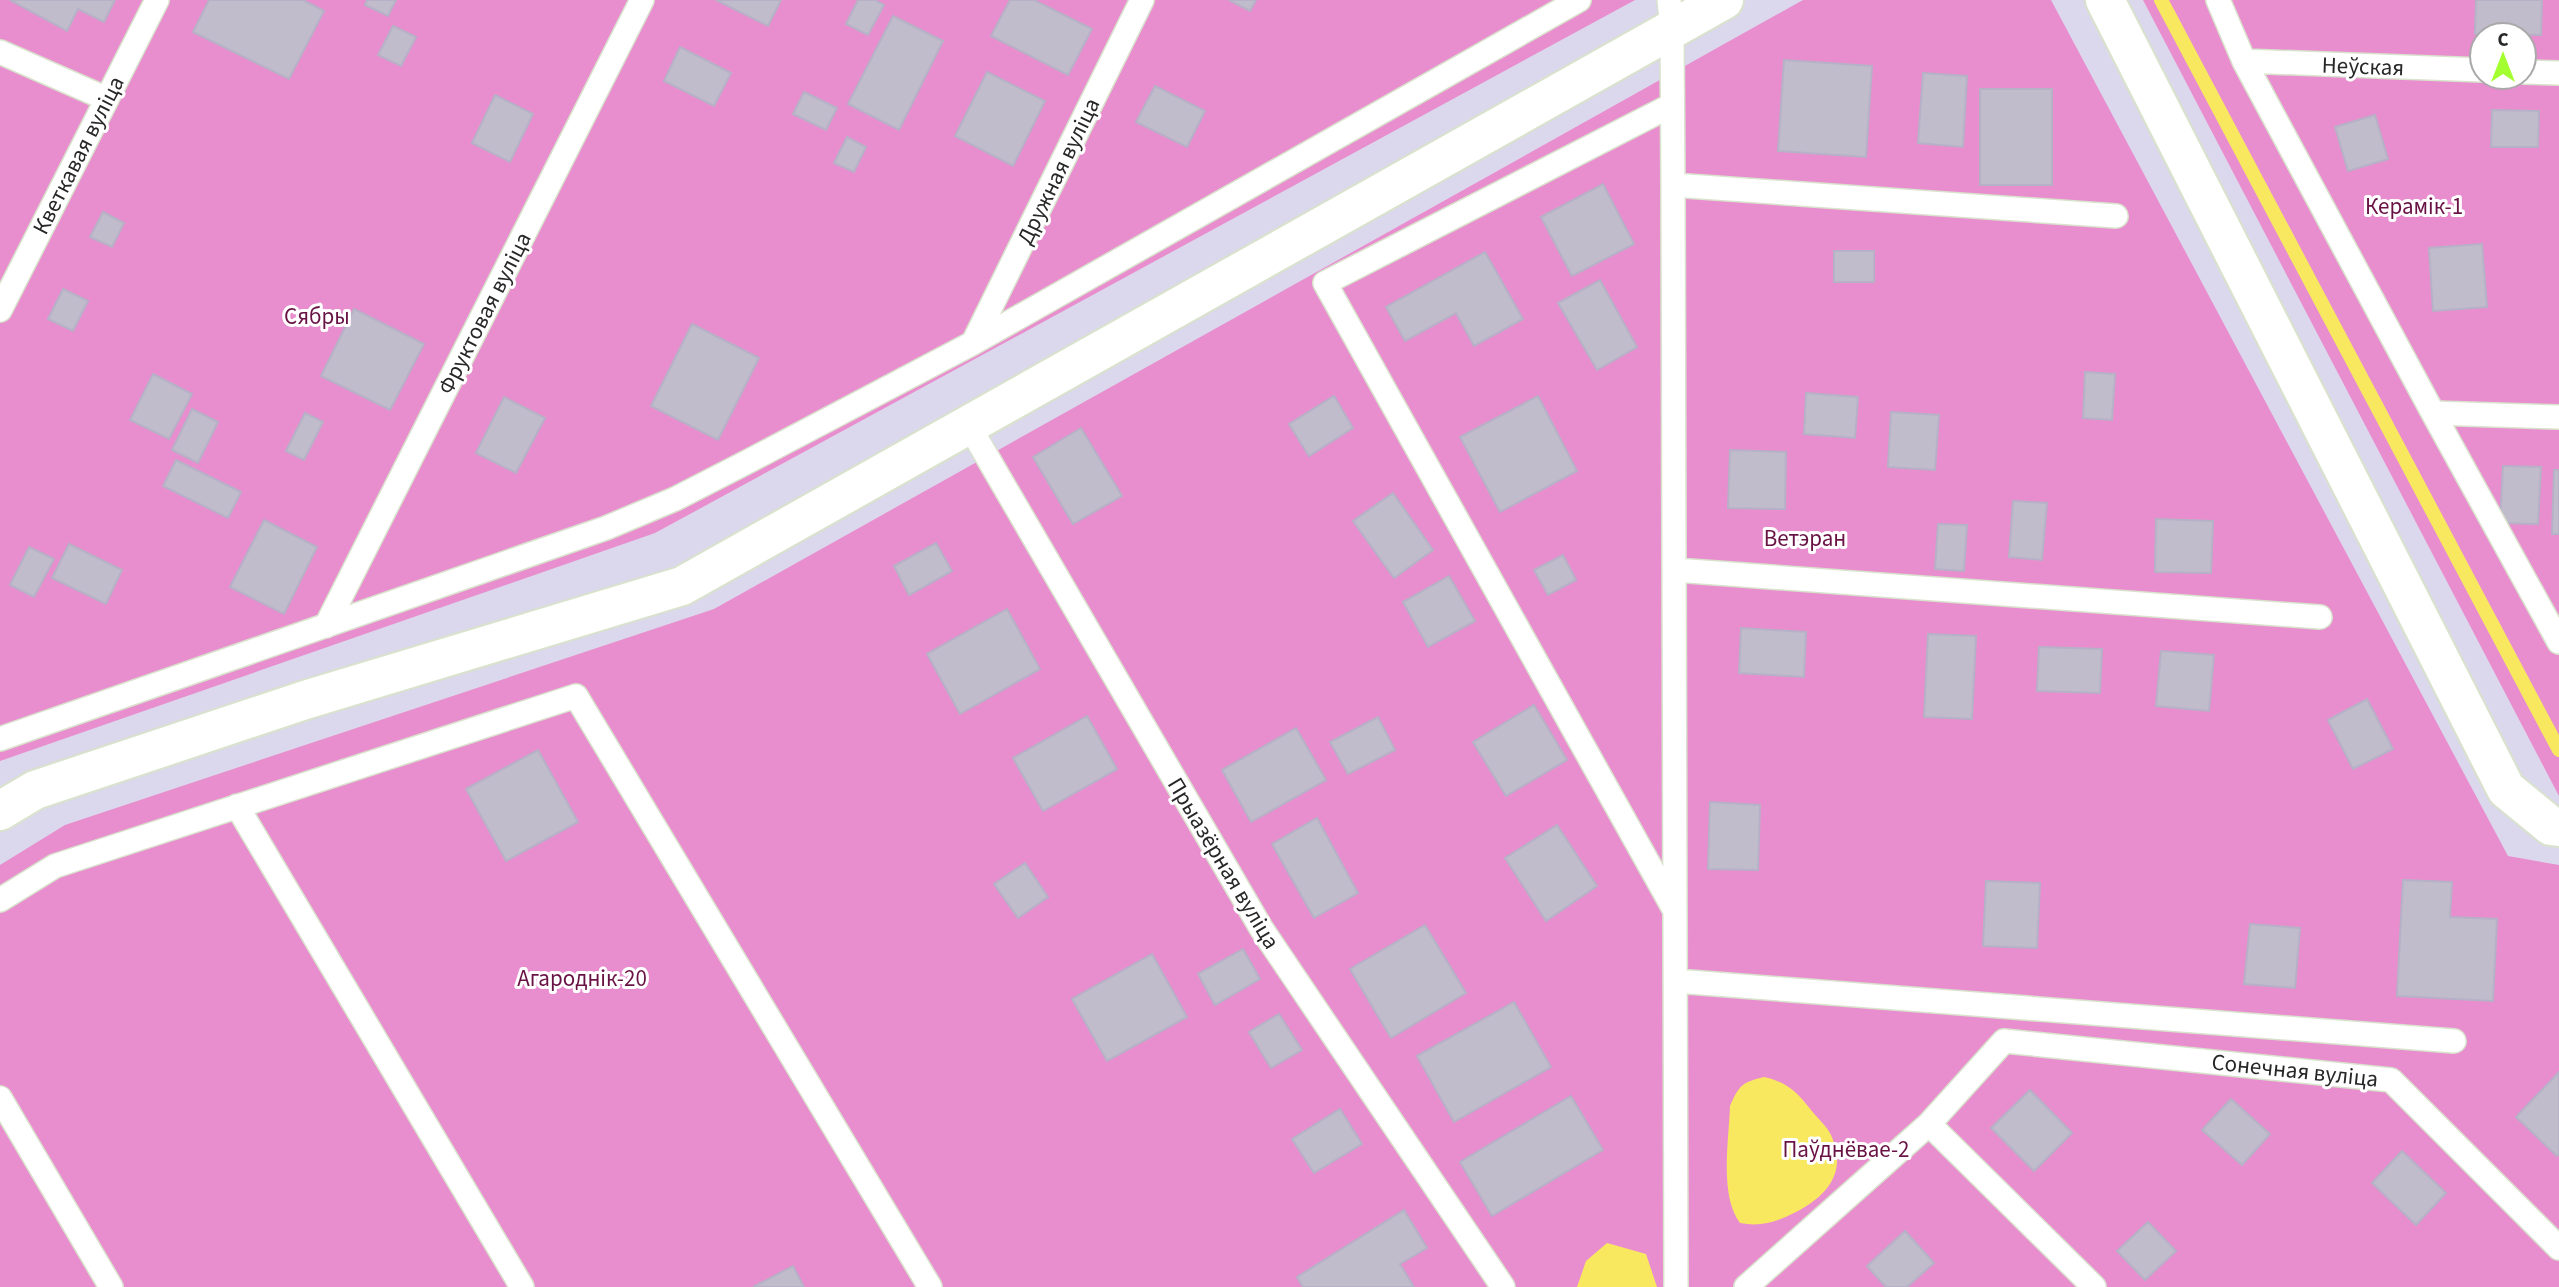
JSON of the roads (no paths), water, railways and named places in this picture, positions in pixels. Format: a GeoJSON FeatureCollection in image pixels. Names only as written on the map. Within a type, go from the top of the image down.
{"type":"FeatureCollection","features":[{"type":"Feature","properties":{"kind":"street"},"geometry":{"type":"LineString","coordinates":[[0,811],[35,790],[306,700],[682,586],[968,424],[1671,15],[1724,0]]}},
{"type":"Feature","properties":{"kind":"street"},"geometry":{"type":"LineString","coordinates":[[2105,0],[2505,789],[2551,826],[2559,827]]}},
{"type":"Feature","properties":{"kind":"lane","name":"Кветкавая вуліца"},"geometry":{"type":"LineString","coordinates":[[0,310],[157,0]]}},
{"type":"Feature","properties":{"kind":"lane","name":"Фруктовая вуліца"},"geometry":{"type":"LineString","coordinates":[[326,626],[642,0]]}},
{"type":"Feature","properties":{"kind":"lane","name":"Дружная вуліца"},"geometry":{"type":"LineString","coordinates":[[973,343],[1142,0]]}},
{"type":"Feature","properties":{"kind":"lane"},"geometry":{"type":"LineString","coordinates":[[0,739],[606,528],[675,499],[973,343],[1579,0]]}},
{"type":"Feature","properties":{"kind":"lane"},"geometry":{"type":"LineString","coordinates":[[2218,0],[2244,61],[2559,642]]}},
{"type":"Feature","properties":{"kind":"lane"},"geometry":{"type":"LineString","coordinates":[[1671,15],[1676,1287]]}},
{"type":"Feature","properties":{"kind":"lane"},"geometry":{"type":"LineString","coordinates":[[0,52],[107,99]]}},
{"type":"Feature","properties":{"kind":"lane","name":"Неўская"},"geometry":{"type":"LineString","coordinates":[[2244,61],[2468,69]]}},
{"type":"Feature","properties":{"kind":"lane"},"geometry":{"type":"LineString","coordinates":[[2538,72],[2559,73]]}},
{"type":"Feature","properties":{"kind":"lane"},"geometry":{"type":"LineString","coordinates":[[1672,104],[1325,283],[1676,912]]}},
{"type":"Feature","properties":{"kind":"lane"},"geometry":{"type":"LineString","coordinates":[[1673,186],[2116,216]]}},
{"type":"Feature","properties":{"kind":"lane"},"geometry":{"type":"LineString","coordinates":[[2433,413],[2559,418]]}},
{"type":"Feature","properties":{"kind":"lane","name":"Прыазёрная вуліца"},"geometry":{"type":"LineString","coordinates":[[968,424],[1261,928],[1503,1287]]}},
{"type":"Feature","properties":{"kind":"lane"},"geometry":{"type":"LineString","coordinates":[[1675,570],[2320,617]]}},
{"type":"Feature","properties":{"kind":"lane"},"geometry":{"type":"LineString","coordinates":[[0,900],[55,866],[576,696],[930,1287]]}},
{"type":"Feature","properties":{"kind":"lane"},"geometry":{"type":"LineString","coordinates":[[237,806],[522,1287]]}},
{"type":"Feature","properties":{"kind":"lane"},"geometry":{"type":"LineString","coordinates":[[1676,981],[2454,1041]]}},
{"type":"Feature","properties":{"kind":"lane","name":"Сонечная вуліца"},"geometry":{"type":"LineString","coordinates":[[1929,1124],[2004,1041],[2391,1080],[2559,1248]]}},
{"type":"Feature","properties":{"kind":"lane"},"geometry":{"type":"LineString","coordinates":[[0,1098],[111,1287]]}},
{"type":"Feature","properties":{"kind":"lane"},"geometry":{"type":"LineString","coordinates":[[1746,1287],[1929,1124],[2094,1287]]}},
{"type":"Feature","properties":{"kind":"waterway"},"geometry":{"type":"LineString","coordinates":[[2161,0],[2559,750]]}},
{"type":"Feature","properties":{"kind":"park label","name":"Керамік-1"},"geometry":{"type":"Point","coordinates":[2414,206]}},
{"type":"Feature","properties":{"kind":"park label","name":"Сябры"},"geometry":{"type":"Point","coordinates":[317,316]}},
{"type":"Feature","properties":{"kind":"park label","name":"Ветэран"},"geometry":{"type":"Point","coordinates":[1805,538]}},
{"type":"Feature","properties":{"kind":"park label","name":"Агароднік-20"},"geometry":{"type":"Point","coordinates":[582,978]}},
{"type":"Feature","properties":{"kind":"park label","name":"Паўднёвае-2"},"geometry":{"type":"Point","coordinates":[1846,1149]}}]}
